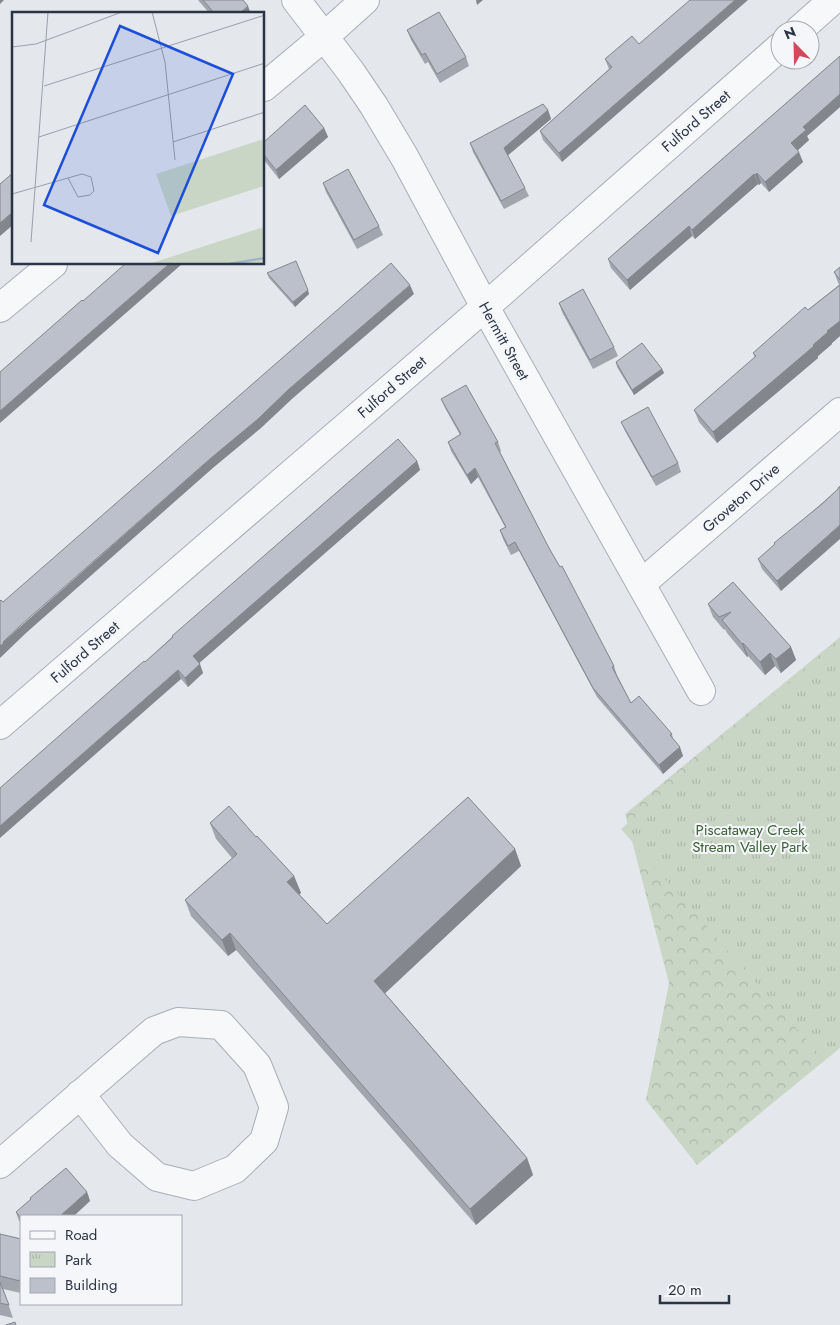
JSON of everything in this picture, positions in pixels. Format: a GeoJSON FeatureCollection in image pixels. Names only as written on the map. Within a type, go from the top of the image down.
{"type":"FeatureCollection","features":[{"type":"Feature","properties":{"kind":"street","name":"Hermitt Street"},"geometry":{"type":"LineString","coordinates":[[296,0],[325,36],[374,106],[701,690]]}},
{"type":"Feature","properties":{"kind":"street"},"geometry":{"type":"LineString","coordinates":[[265,86],[365,0]]}},
{"type":"Feature","properties":{"kind":"street"},"geometry":{"type":"LineString","coordinates":[[810,20],[833,0]]}},
{"type":"Feature","properties":{"kind":"street","name":"Fulford Street"},"geometry":{"type":"LineString","coordinates":[[0,724],[485,307],[770,56]]}},
{"type":"Feature","properties":{"kind":"street"},"geometry":{"type":"LineString","coordinates":[[0,308],[52,265]]}},
{"type":"Feature","properties":{"kind":"street","name":"Groveton Drive"},"geometry":{"type":"LineString","coordinates":[[641,584],[840,412]]}},
{"type":"Feature","properties":{"kind":"street"},"geometry":{"type":"LineString","coordinates":[[0,1164],[80,1094],[154,1031],[178,1022],[222,1025],[258,1065],[274,1107],[264,1141],[235,1169],[194,1186],[157,1177],[120,1145],[80,1094]]}},
{"type":"Feature","properties":{"kind":"green space","name":"Piscataway Creek Stream Valley Park"},"geometry":{"type":"Polygon","coordinates":[[[840,637],[840,1048],[697,1165],[646,1100],[669,983],[625,814],[840,637]]]}},
{"type":"Feature","properties":{"kind":"green space","name":"Piscataway Creek Stream Valley Park"},"geometry":{"type":"Polygon","coordinates":[[[840,638],[840,1046],[824,1060],[621,829],[840,638]]]}},
{"type":"Feature","properties":{"kind":"building"},"geometry":{"type":"Polygon","coordinates":[[[203,0],[243,0],[248,6],[241,12],[213,12],[203,0]]]}},
{"type":"Feature","properties":{"kind":"building"},"geometry":{"type":"Polygon","coordinates":[[[690,0],[735,0],[559,153],[540,131],[612,67],[605,59],[632,36],[639,44],[690,0]]]}},
{"type":"Feature","properties":{"kind":"building"},"geometry":{"type":"Polygon","coordinates":[[[439,12],[466,57],[437,74],[425,53],[422,55],[407,30],[439,12]]]}},
{"type":"Feature","properties":{"kind":"building"},"geometry":{"type":"Polygon","coordinates":[[[840,56],[840,94],[803,127],[806,130],[791,143],[799,152],[765,182],[757,173],[754,174],[692,230],[689,226],[627,280],[608,259],[840,56]]]}},
{"type":"Feature","properties":{"kind":"building"},"geometry":{"type":"Polygon","coordinates":[[[543,104],[548,110],[504,148],[525,188],[501,201],[470,143],[543,104]]]}},
{"type":"Feature","properties":{"kind":"building"},"geometry":{"type":"Polygon","coordinates":[[[305,105],[324,128],[276,170],[265,156],[265,141],[305,105]]]}},
{"type":"Feature","properties":{"kind":"building"},"geometry":{"type":"Polygon","coordinates":[[[348,169],[379,226],[354,240],[323,183],[348,169]]]}},
{"type":"Feature","properties":{"kind":"building"},"geometry":{"type":"Polygon","coordinates":[[[12,174],[12,213],[0,223],[0,184],[12,174]]]}},
{"type":"Feature","properties":{"kind":"building"},"geometry":{"type":"Polygon","coordinates":[[[296,261],[308,290],[293,302],[267,273],[296,261]]]}},
{"type":"Feature","properties":{"kind":"building"},"geometry":{"type":"Polygon","coordinates":[[[391,263],[410,285],[22,624],[0,646],[1,600],[3,602],[391,263]]]}},
{"type":"Feature","properties":{"kind":"building"},"geometry":{"type":"Polygon","coordinates":[[[124,265],[168,265],[0,411],[0,372],[124,265]]]}},
{"type":"Feature","properties":{"kind":"building"},"geometry":{"type":"Polygon","coordinates":[[[840,267],[840,280],[834,272],[840,267]]]}},
{"type":"Feature","properties":{"kind":"building"},"geometry":{"type":"Polygon","coordinates":[[[840,285],[840,321],[827,331],[814,346],[713,432],[694,410],[756,356],[753,353],[805,307],[808,310],[840,285]]]}},
{"type":"Feature","properties":{"kind":"building"},"geometry":{"type":"Polygon","coordinates":[[[583,289],[614,347],[590,360],[559,303],[583,289]]]}},
{"type":"Feature","properties":{"kind":"building"},"geometry":{"type":"Polygon","coordinates":[[[642,343],[662,369],[632,390],[616,362],[642,343]]]}},
{"type":"Feature","properties":{"kind":"building"},"geometry":{"type":"Polygon","coordinates":[[[466,385],[498,442],[495,443],[549,548],[560,567],[562,566],[631,703],[639,696],[672,734],[670,735],[680,747],[659,765],[593,688],[515,542],[508,546],[500,530],[506,527],[475,468],[467,475],[448,442],[461,434],[441,399],[466,385]]]}},
{"type":"Feature","properties":{"kind":"building"},"geometry":{"type":"Polygon","coordinates":[[[648,407],[678,463],[652,477],[621,422],[648,407]]]}},
{"type":"Feature","properties":{"kind":"building"},"geometry":{"type":"Polygon","coordinates":[[[398,439],[417,461],[193,656],[200,664],[185,678],[178,670],[0,826],[0,788],[398,439]]]}},
{"type":"Feature","properties":{"kind":"building"},"geometry":{"type":"Polygon","coordinates":[[[840,486],[840,525],[777,581],[758,559],[840,486]]]}},
{"type":"Feature","properties":{"kind":"building"},"geometry":{"type":"Polygon","coordinates":[[[733,582],[791,647],[776,659],[770,653],[760,662],[722,620],[731,612],[719,617],[708,604],[733,582]]]}},
{"type":"Feature","properties":{"kind":"building"},"geometry":{"type":"Polygon","coordinates":[[[468,797],[515,849],[374,981],[527,1158],[470,1209],[230,933],[222,940],[185,900],[237,854],[210,823],[229,806],[294,876],[287,882],[327,924],[468,797]]]}},
{"type":"Feature","properties":{"kind":"building"},"geometry":{"type":"Polygon","coordinates":[[[66,1168],[87,1192],[61,1215],[20,1215],[20,1217],[16,1212],[66,1168]]]}},
{"type":"Feature","properties":{"kind":"building"},"geometry":{"type":"Polygon","coordinates":[[[0,1234],[20,1239],[20,1281],[0,1276],[0,1234]]]}},
{"type":"Feature","properties":{"kind":"building"},"geometry":{"type":"Polygon","coordinates":[[[0,1282],[9,1305],[0,1303],[0,1282]]]}}]}
